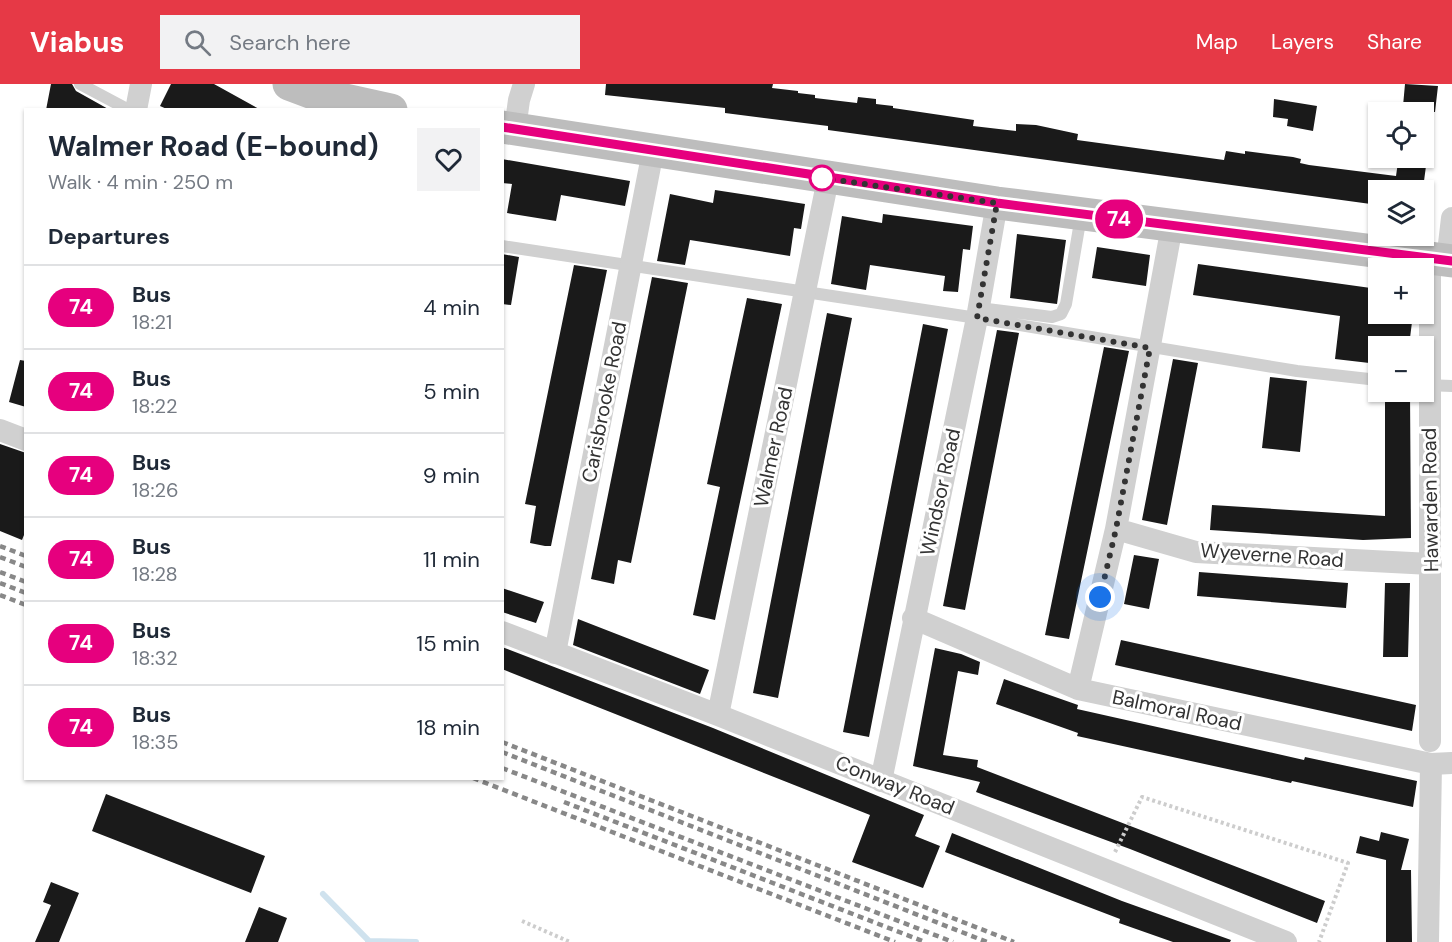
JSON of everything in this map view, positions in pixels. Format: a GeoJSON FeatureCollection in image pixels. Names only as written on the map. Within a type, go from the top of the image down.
{"type":"FeatureCollection","features":[{"type":"Feature","properties":{"kind":"main road"},"geometry":{"type":"LineString","coordinates":[[319,94],[383,108]]}},
{"type":"Feature","properties":{"kind":"main road"},"geometry":{"type":"LineString","coordinates":[[509,128],[828,179],[997,203],[1443,260]]}},
{"type":"Feature","properties":{"kind":"street"},"geometry":{"type":"LineString","coordinates":[[136,108],[141,84]]}},
{"type":"Feature","properties":{"kind":"street"},"geometry":{"type":"LineString","coordinates":[[509,128],[524,84]]}},
{"type":"Feature","properties":{"kind":"street","name":"Carisbrooke Road"},"geometry":{"type":"LineString","coordinates":[[555,652],[652,151]]}},
{"type":"Feature","properties":{"kind":"street","name":"Walmer Road"},"geometry":{"type":"LineString","coordinates":[[718,715],[828,179]]}},
{"type":"Feature","properties":{"kind":"street","name":"Windsor Road"},"geometry":{"type":"LineString","coordinates":[[881,780],[978,313],[997,203]]}},
{"type":"Feature","properties":{"kind":"street","name":"Hawarden Road"},"geometry":{"type":"LineString","coordinates":[[1433,336],[1443,260],[1452,218]]}},
{"type":"Feature","properties":{"kind":"street"},"geometry":{"type":"LineString","coordinates":[[1078,689],[1116,529],[1172,226]]}},
{"type":"Feature","properties":{"kind":"street","name":"Hawarden Road"},"geometry":{"type":"LineString","coordinates":[[1426,402],[1438,756],[1428,942]]}},
{"type":"Feature","properties":{"kind":"street"},"geometry":{"type":"LineString","coordinates":[[0,430],[24,439]]}},
{"type":"Feature","properties":{"kind":"street","name":"Wyeverne Road"},"geometry":{"type":"LineString","coordinates":[[1116,529],[1196,552],[1431,564]]}},
{"type":"Feature","properties":{"kind":"street","name":"Balmoral Road"},"geometry":{"type":"LineString","coordinates":[[913,618],[1078,689],[1438,756]]}},
{"type":"Feature","properties":{"kind":"street","name":"Conway Road"},"geometry":{"type":"LineString","coordinates":[[504,633],[718,715],[1286,942]]}},
{"type":"Feature","properties":{"kind":"lane"},"geometry":{"type":"LineString","coordinates":[[80,84],[125,108]]}},
{"type":"Feature","properties":{"kind":"lane"},"geometry":{"type":"LineString","coordinates":[[504,246],[805,291],[978,313],[1052,317],[1062,314],[1066,304],[1081,214]]}},
{"type":"Feature","properties":{"kind":"lane"},"geometry":{"type":"LineString","coordinates":[[978,313],[1150,348],[1297,371],[1368,379]]}},
{"type":"Feature","properties":{"kind":"lane"},"geometry":{"type":"LineString","coordinates":[[1434,386],[1452,386]]}},
{"type":"Feature","properties":{"kind":"path"},"geometry":{"type":"LineString","coordinates":[[1106,870],[1142,797],[1348,863],[1318,942]]}},
{"type":"Feature","properties":{"kind":"path"},"geometry":{"type":"LineString","coordinates":[[522,921],[570,942]]}},
{"type":"Feature","properties":{"kind":"building"},"geometry":{"type":"Polygon","coordinates":[[[51,84],[72,84],[76,91],[106,108],[46,108],[51,84]]]}},
{"type":"Feature","properties":{"kind":"building"},"geometry":{"type":"Polygon","coordinates":[[[171,84],[214,84],[257,108],[164,108],[160,106],[171,84]]]}},
{"type":"Feature","properties":{"kind":"building"},"geometry":{"type":"Polygon","coordinates":[[[606,84],[773,84],[772,88],[798,91],[798,93],[815,95],[815,98],[857,103],[858,97],[876,99],[876,104],[893,106],[893,108],[974,120],[973,126],[1016,131],[1016,124],[1036,125],[1078,134],[1077,140],[1224,160],[1226,151],[1245,154],[1245,151],[1293,157],[1301,159],[1300,163],[1309,165],[1396,176],[1397,168],[1426,168],[1424,180],[1368,180],[1368,204],[828,130],[828,126],[725,113],[725,108],[605,95],[606,84]]]}},
{"type":"Feature","properties":{"kind":"building"},"geometry":{"type":"Polygon","coordinates":[[[1405,84],[1438,86],[1435,112],[1434,102],[1403,102],[1405,84]]]}},
{"type":"Feature","properties":{"kind":"building"},"geometry":{"type":"Polygon","coordinates":[[[1274,99],[1317,106],[1313,131],[1287,126],[1288,119],[1273,117],[1274,99]]]}},
{"type":"Feature","properties":{"kind":"building"},"geometry":{"type":"Polygon","coordinates":[[[504,159],[630,181],[625,206],[561,195],[556,221],[507,213],[512,184],[504,183],[504,159]]]}},
{"type":"Feature","properties":{"kind":"building"},"geometry":{"type":"Polygon","coordinates":[[[715,190],[805,204],[801,229],[794,228],[790,256],[690,240],[685,265],[657,261],[670,194],[713,203],[715,190]]]}},
{"type":"Feature","properties":{"kind":"building"},"geometry":{"type":"Polygon","coordinates":[[[883,214],[973,226],[970,250],[963,249],[958,292],[943,291],[945,276],[870,265],[866,290],[831,284],[842,216],[882,223],[883,214]]]}},
{"type":"Feature","properties":{"kind":"building"},"geometry":{"type":"Polygon","coordinates":[[[1017,234],[1066,240],[1057,304],[1010,298],[1017,234]]]}},
{"type":"Feature","properties":{"kind":"building"},"geometry":{"type":"Polygon","coordinates":[[[1097,247],[1150,255],[1146,286],[1092,278],[1097,247]]]}},
{"type":"Feature","properties":{"kind":"building"},"geometry":{"type":"Polygon","coordinates":[[[504,254],[519,257],[511,305],[504,304],[504,254]]]}},
{"type":"Feature","properties":{"kind":"building"},"geometry":{"type":"Polygon","coordinates":[[[1198,264],[1368,288],[1368,324],[1412,324],[1410,336],[1368,336],[1368,363],[1335,359],[1340,316],[1193,295],[1198,264]]]}},
{"type":"Feature","properties":{"kind":"building"},"geometry":{"type":"Polygon","coordinates":[[[574,265],[607,270],[551,546],[545,546],[530,543],[536,506],[525,504],[574,265]]]}},
{"type":"Feature","properties":{"kind":"building"},"geometry":{"type":"Polygon","coordinates":[[[652,277],[688,283],[631,563],[618,560],[614,584],[591,579],[652,277]]]}},
{"type":"Feature","properties":{"kind":"building"},"geometry":{"type":"Polygon","coordinates":[[[747,298],[782,304],[715,620],[693,615],[720,487],[707,484],[747,298]]]}},
{"type":"Feature","properties":{"kind":"building"},"geometry":{"type":"Polygon","coordinates":[[[827,313],[852,318],[778,698],[753,693],[827,313]]]}},
{"type":"Feature","properties":{"kind":"building"},"geometry":{"type":"Polygon","coordinates":[[[923,324],[948,329],[869,737],[843,732],[923,324]]]}},
{"type":"Feature","properties":{"kind":"building"},"geometry":{"type":"Polygon","coordinates":[[[997,330],[1019,333],[965,610],[943,606],[997,330]]]}},
{"type":"Feature","properties":{"kind":"building"},"geometry":{"type":"Polygon","coordinates":[[[1104,347],[1129,351],[1069,639],[1045,635],[1104,347]]]}},
{"type":"Feature","properties":{"kind":"building"},"geometry":{"type":"Polygon","coordinates":[[[1173,359],[1198,363],[1167,525],[1142,520],[1173,359]]]}},
{"type":"Feature","properties":{"kind":"building"},"geometry":{"type":"Polygon","coordinates":[[[20,360],[24,361],[24,406],[9,402],[20,360]]]}},
{"type":"Feature","properties":{"kind":"building"},"geometry":{"type":"Polygon","coordinates":[[[1270,377],[1307,381],[1300,452],[1262,448],[1270,377]]]}},
{"type":"Feature","properties":{"kind":"building"},"geometry":{"type":"Polygon","coordinates":[[[1385,402],[1410,402],[1411,538],[1363,540],[1210,530],[1212,505],[1385,516],[1385,402]]]}},
{"type":"Feature","properties":{"kind":"building"},"geometry":{"type":"Polygon","coordinates":[[[0,444],[24,452],[24,535],[22,540],[0,531],[0,444]]]}},
{"type":"Feature","properties":{"kind":"building"},"geometry":{"type":"Polygon","coordinates":[[[1134,555],[1159,559],[1149,609],[1124,604],[1134,555]]]}},
{"type":"Feature","properties":{"kind":"building"},"geometry":{"type":"Polygon","coordinates":[[[1199,572],[1348,583],[1346,608],[1197,596],[1199,572]]]}},
{"type":"Feature","properties":{"kind":"building"},"geometry":{"type":"Polygon","coordinates":[[[1385,583],[1410,583],[1408,657],[1383,657],[1385,583]]]}},
{"type":"Feature","properties":{"kind":"building"},"geometry":{"type":"Polygon","coordinates":[[[504,589],[544,602],[536,623],[504,613],[504,589]]]}},
{"type":"Feature","properties":{"kind":"building"},"geometry":{"type":"Polygon","coordinates":[[[578,619],[709,670],[700,694],[573,645],[578,619]]]}},
{"type":"Feature","properties":{"kind":"building"},"geometry":{"type":"Polygon","coordinates":[[[1121,640],[1416,705],[1412,731],[1115,665],[1121,640]]]}},
{"type":"Feature","properties":{"kind":"building"},"geometry":{"type":"Polygon","coordinates":[[[504,648],[713,728],[924,815],[915,836],[940,846],[923,888],[852,862],[870,815],[504,670],[504,648]]]}},
{"type":"Feature","properties":{"kind":"building"},"geometry":{"type":"Polygon","coordinates":[[[935,648],[961,654],[980,662],[978,675],[958,671],[943,755],[978,760],[977,767],[1325,901],[1317,923],[1130,849],[976,792],[980,782],[913,766],[935,648]]]}},
{"type":"Feature","properties":{"kind":"building"},"geometry":{"type":"Polygon","coordinates":[[[1004,679],[1078,705],[1077,709],[1304,760],[1305,757],[1417,781],[1413,807],[1077,736],[1078,733],[996,704],[1004,679]]]}},
{"type":"Feature","properties":{"kind":"building"},"geometry":{"type":"Polygon","coordinates":[[[106,794],[265,856],[251,893],[92,831],[106,794]]]}},
{"type":"Feature","properties":{"kind":"building"},"geometry":{"type":"Polygon","coordinates":[[[1381,832],[1409,839],[1401,870],[1411,870],[1412,942],[1386,942],[1386,860],[1356,853],[1360,836],[1379,841],[1381,832]]]}},
{"type":"Feature","properties":{"kind":"building"},"geometry":{"type":"Polygon","coordinates":[[[952,833],[1122,901],[1231,940],[1230,942],[1173,942],[1119,923],[1120,919],[945,852],[952,833]]]}},
{"type":"Feature","properties":{"kind":"building"},"geometry":{"type":"Polygon","coordinates":[[[51,882],[79,893],[59,942],[35,942],[51,905],[43,902],[51,882]]]}},
{"type":"Feature","properties":{"kind":"building"},"geometry":{"type":"Polygon","coordinates":[[[259,907],[287,918],[278,942],[245,942],[259,907]]]}},
{"type":"Feature","properties":{"kind":"waterway"},"geometry":{"type":"LineString","coordinates":[[323,894],[370,942]]}},
{"type":"Feature","properties":{"kind":"waterway"},"geometry":{"type":"LineString","coordinates":[[368,941],[416,942]]}},
{"type":"Feature","properties":{"kind":"railway"},"geometry":{"type":"LineString","coordinates":[[0,546],[24,555]]}},
{"type":"Feature","properties":{"kind":"railway"},"geometry":{"type":"LineString","coordinates":[[0,557],[24,566]]}},
{"type":"Feature","properties":{"kind":"railway"},"geometry":{"type":"LineString","coordinates":[[0,572],[24,581]]}},
{"type":"Feature","properties":{"kind":"railway"},"geometry":{"type":"LineString","coordinates":[[0,583],[24,592]]}},
{"type":"Feature","properties":{"kind":"railway"},"geometry":{"type":"LineString","coordinates":[[0,595],[24,604]]}},
{"type":"Feature","properties":{"kind":"railway"},"geometry":{"type":"LineString","coordinates":[[504,743],[1014,942]]}},
{"type":"Feature","properties":{"kind":"railway"},"geometry":{"type":"LineString","coordinates":[[504,753],[987,942]]}},
{"type":"Feature","properties":{"kind":"railway"},"geometry":{"type":"LineString","coordinates":[[504,769],[953,942]]}},
{"type":"Feature","properties":{"kind":"railway"},"geometry":{"type":"LineString","coordinates":[[478,780],[895,942]]}},
{"type":"Feature","properties":{"kind":"railway"},"geometry":{"type":"LineString","coordinates":[[564,802],[925,942]]}},
{"type":"Feature","properties":{"kind":"bus line","name":"74"},"geometry":{"type":"LineString","coordinates":[[504,127],[828,179],[997,203],[1452,261]]}},
{"type":"Feature","properties":{"kind":"route"},"geometry":{"type":"LineString","coordinates":[[822,178],[997,203],[977,318],[1150,348],[1116,529],[1100,597]]}}]}
